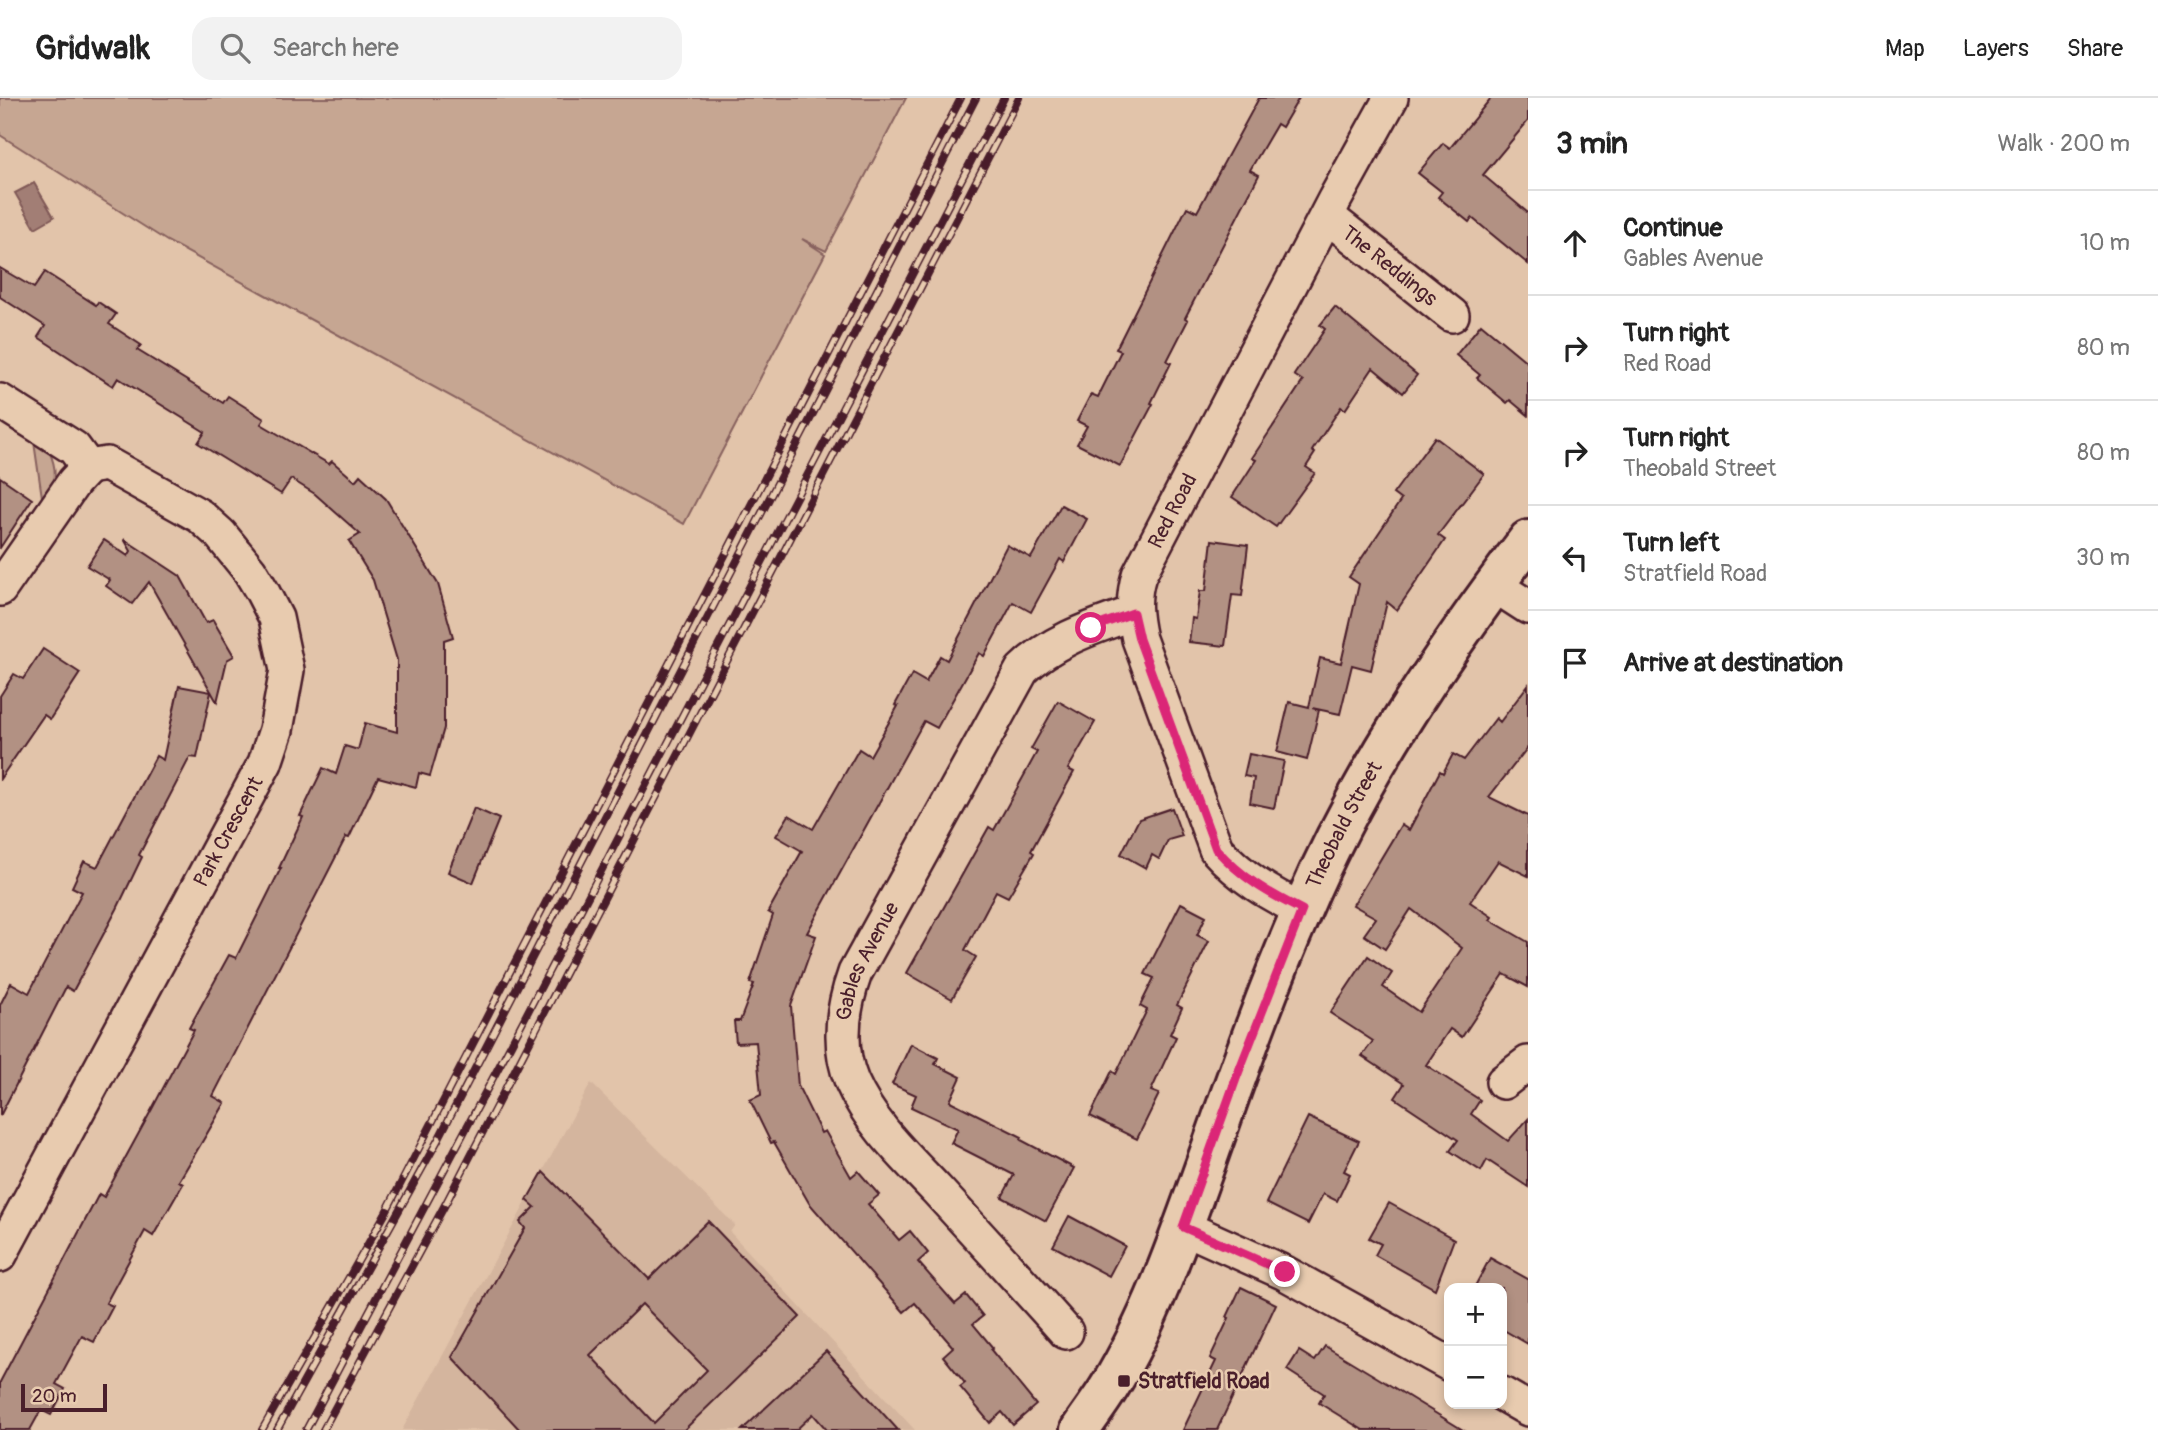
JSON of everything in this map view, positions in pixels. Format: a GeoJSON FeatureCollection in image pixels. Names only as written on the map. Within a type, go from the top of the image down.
{"type":"FeatureCollection","features":[{"type":"Feature","properties":{"kind":"street","name":"Red Road"},"geometry":{"type":"LineString","coordinates":[[1302,910],[1235,870],[1216,849],[1139,639],[1133,613],[1135,591],[1139,575],[1391,98]]}},
{"type":"Feature","properties":{"kind":"street","name":"The Reddings"},"geometry":{"type":"LineString","coordinates":[[1327,216],[1452,315]]}},
{"type":"Feature","properties":{"kind":"street"},"geometry":{"type":"LineString","coordinates":[[0,401],[74,448],[88,467],[74,482],[0,589]]}},
{"type":"Feature","properties":{"kind":"street","name":"Park Crescent"},"geometry":{"type":"LineString","coordinates":[[0,1255],[265,763],[275,730],[287,670],[276,618],[267,599],[220,534],[200,516],[107,464],[88,467]]}},
{"type":"Feature","properties":{"kind":"street","name":"Theobald Street"},"geometry":{"type":"LineString","coordinates":[[1080,1430],[1110,1386],[1142,1326],[1183,1227],[1237,1076],[1302,910],[1346,816],[1373,766],[1447,649],[1528,540]]}},
{"type":"Feature","properties":{"kind":"street"},"geometry":{"type":"LineString","coordinates":[[1494,584],[1528,607]]}},
{"type":"Feature","properties":{"kind":"street","name":"Gables Avenue"},"geometry":{"type":"LineString","coordinates":[[1066,1332],[876,1124],[851,1079],[842,1024],[846,998],[855,973],[1022,670],[1035,657],[1056,644],[1133,613]]}},
{"type":"Feature","properties":{"kind":"street"},"geometry":{"type":"LineString","coordinates":[[1183,1227],[1285,1272],[1444,1361]]}},
{"type":"Feature","properties":{"kind":"street"},"geometry":{"type":"LineString","coordinates":[[1507,1397],[1528,1409]]}},
{"type":"Feature","properties":{"kind":"shaded area"},"geometry":{"type":"Polygon","coordinates":[[[0,98],[906,98],[826,251],[802,239],[825,254],[684,524],[167,241],[0,135],[0,98]]]}},
{"type":"Feature","properties":{"kind":"shaded area"},"geometry":{"type":"Polygon","coordinates":[[[34,183],[54,217],[35,228],[15,193],[34,183]]]}},
{"type":"Feature","properties":{"kind":"shaded area"},"geometry":{"type":"Polygon","coordinates":[[[34,442],[45,443],[53,463],[55,476],[49,496],[42,497],[34,442]]]}},
{"type":"Feature","properties":{"kind":"shaded area"},"geometry":{"type":"Polygon","coordinates":[[[591,1083],[735,1225],[730,1232],[915,1430],[402,1430],[591,1083]]]}},
{"type":"Feature","properties":{"kind":"building"},"geometry":{"type":"Polygon","coordinates":[[[1259,98],[1299,98],[1282,127],[1277,124],[1250,170],[1259,175],[1185,318],[1188,320],[1167,361],[1171,363],[1151,403],[1153,404],[1120,466],[1077,444],[1087,426],[1077,421],[1091,394],[1098,397],[1121,351],[1116,349],[1187,207],[1197,212],[1259,98]]]}},
{"type":"Feature","properties":{"kind":"building"},"geometry":{"type":"Polygon","coordinates":[[[1491,98],[1528,98],[1528,121],[1483,175],[1528,213],[1528,264],[1472,218],[1469,222],[1438,197],[1442,192],[1418,173],[1443,143],[1450,148],[1491,98]]]}},
{"type":"Feature","properties":{"kind":"building"},"geometry":{"type":"Polygon","coordinates":[[[0,268],[34,288],[45,272],[96,305],[98,302],[116,314],[109,324],[141,345],[137,350],[223,403],[228,396],[264,419],[261,424],[329,464],[332,461],[355,481],[360,475],[386,499],[438,584],[453,637],[444,640],[444,728],[430,776],[419,773],[416,787],[378,777],[349,838],[346,837],[213,1096],[225,1103],[179,1181],[183,1184],[153,1236],[145,1231],[106,1303],[113,1306],[94,1342],[82,1336],[56,1384],[65,1389],[51,1415],[41,1410],[30,1430],[0,1430],[0,1382],[99,1194],[104,1197],[152,1109],[194,1030],[189,1028],[229,955],[236,958],[281,868],[303,817],[300,816],[323,768],[336,774],[345,746],[358,750],[365,723],[397,732],[397,660],[373,580],[349,541],[360,534],[315,494],[291,479],[281,494],[198,443],[205,432],[118,378],[113,386],[38,337],[45,326],[0,297],[0,268]]]}},
{"type":"Feature","properties":{"kind":"building"},"geometry":{"type":"Polygon","coordinates":[[[1335,307],[1417,375],[1403,393],[1373,368],[1345,410],[1341,407],[1312,451],[1315,453],[1306,467],[1315,473],[1276,527],[1232,497],[1256,460],[1252,458],[1303,381],[1294,375],[1325,329],[1320,325],[1335,307]]]}},
{"type":"Feature","properties":{"kind":"building"},"geometry":{"type":"Polygon","coordinates":[[[1481,324],[1528,363],[1528,415],[1510,400],[1507,403],[1477,378],[1480,375],[1456,355],[1481,324]]]}},
{"type":"Feature","properties":{"kind":"building"},"geometry":{"type":"Polygon","coordinates":[[[1435,437],[1484,474],[1438,535],[1445,540],[1397,610],[1387,602],[1371,670],[1352,665],[1340,714],[1312,708],[1319,710],[1307,760],[1277,752],[1289,702],[1309,707],[1320,658],[1341,663],[1359,584],[1349,577],[1401,500],[1393,494],[1435,437]]]}},
{"type":"Feature","properties":{"kind":"building"},"geometry":{"type":"Polygon","coordinates":[[[0,477],[32,499],[0,548],[0,477]]]}},
{"type":"Feature","properties":{"kind":"building"},"geometry":{"type":"Polygon","coordinates":[[[1061,505],[1087,519],[1064,562],[1060,559],[1031,612],[1013,602],[984,656],[979,653],[937,728],[924,721],[807,933],[816,936],[791,1006],[798,1086],[821,1133],[825,1131],[851,1177],[858,1171],[879,1195],[868,1204],[899,1240],[910,1231],[928,1253],[918,1262],[955,1304],[966,1295],[983,1316],[973,1324],[1036,1405],[1013,1425],[1002,1412],[990,1423],[960,1387],[965,1383],[943,1356],[953,1347],[915,1303],[904,1312],[809,1203],[774,1142],[771,1143],[750,1100],[761,1095],[756,1042],[736,1043],[734,1021],[740,1021],[754,984],[750,983],[773,915],[768,912],[802,851],[776,836],[789,815],[813,829],[859,749],[870,756],[898,706],[895,705],[912,674],[926,682],[940,656],[947,660],[1007,545],[1031,558],[1061,505]]]}},
{"type":"Feature","properties":{"kind":"building"},"geometry":{"type":"Polygon","coordinates":[[[124,539],[180,576],[206,623],[213,620],[234,656],[227,660],[217,702],[149,582],[132,604],[106,586],[110,580],[87,566],[104,540],[128,556],[131,551],[124,539]]]}},
{"type":"Feature","properties":{"kind":"building"},"geometry":{"type":"Polygon","coordinates":[[[1212,540],[1248,545],[1242,596],[1232,595],[1225,646],[1189,642],[1192,618],[1196,619],[1200,591],[1206,591],[1212,540]]]}},
{"type":"Feature","properties":{"kind":"building"},"geometry":{"type":"Polygon","coordinates":[[[43,649],[80,673],[50,719],[44,715],[0,779],[0,696],[14,674],[23,679],[43,649]]]}},
{"type":"Feature","properties":{"kind":"building"},"geometry":{"type":"Polygon","coordinates":[[[1528,685],[1528,747],[1489,797],[1528,816],[1528,876],[1498,861],[1470,902],[1492,917],[1490,920],[1528,942],[1528,987],[1504,974],[1462,1037],[1450,1029],[1426,1065],[1480,1100],[1471,1114],[1508,1141],[1528,1119],[1528,1187],[1487,1160],[1481,1171],[1450,1151],[1458,1140],[1395,1098],[1404,1084],[1362,1056],[1373,1041],[1330,1013],[1368,956],[1392,973],[1383,987],[1419,1012],[1462,948],[1411,909],[1385,949],[1364,935],[1376,918],[1353,905],[1401,825],[1409,830],[1440,771],[1443,773],[1453,754],[1464,760],[1496,718],[1500,722],[1528,685]]]}},
{"type":"Feature","properties":{"kind":"building"},"geometry":{"type":"Polygon","coordinates":[[[179,686],[211,692],[197,758],[190,757],[139,855],[142,857],[117,909],[73,991],[66,987],[0,1116],[0,1005],[11,983],[29,993],[82,892],[72,887],[84,861],[97,867],[156,756],[163,760],[179,686]]]}},
{"type":"Feature","properties":{"kind":"building"},"geometry":{"type":"Polygon","coordinates":[[[1058,701],[1095,722],[1068,769],[1074,772],[1031,851],[1034,853],[1008,897],[996,891],[965,950],[976,957],[952,999],[907,973],[989,827],[994,830],[1037,752],[1031,749],[1058,701]]]}},
{"type":"Feature","properties":{"kind":"building"},"geometry":{"type":"Polygon","coordinates":[[[1249,754],[1284,761],[1274,808],[1250,803],[1254,778],[1244,776],[1249,754]]]}},
{"type":"Feature","properties":{"kind":"building"},"geometry":{"type":"Polygon","coordinates":[[[474,808],[499,819],[473,883],[448,872],[474,808]]]}},
{"type":"Feature","properties":{"kind":"building"},"geometry":{"type":"Polygon","coordinates":[[[1172,808],[1182,836],[1168,840],[1159,859],[1152,855],[1146,868],[1121,854],[1139,819],[1172,808]]]}},
{"type":"Feature","properties":{"kind":"building"},"geometry":{"type":"Polygon","coordinates":[[[1181,903],[1206,916],[1197,935],[1209,941],[1177,1005],[1182,1008],[1170,1034],[1176,1037],[1151,1091],[1159,1094],[1137,1139],[1090,1116],[1112,1071],[1116,1074],[1147,1010],[1140,1006],[1154,978],[1145,974],[1181,903]]]}},
{"type":"Feature","properties":{"kind":"building"},"geometry":{"type":"Polygon","coordinates":[[[911,1044],[938,1058],[935,1064],[961,1077],[950,1101],[1022,1137],[1021,1140],[1074,1168],[1046,1221],[1002,1197],[1014,1175],[951,1143],[958,1129],[911,1107],[916,1095],[892,1084],[911,1044]]]}},
{"type":"Feature","properties":{"kind":"building"},"geometry":{"type":"Polygon","coordinates":[[[1308,1117],[1359,1141],[1344,1171],[1350,1174],[1337,1201],[1323,1194],[1308,1224],[1266,1203],[1308,1117]]]}},
{"type":"Feature","properties":{"kind":"building"},"geometry":{"type":"Polygon","coordinates":[[[543,1172],[649,1279],[708,1221],[800,1317],[684,1430],[520,1430],[452,1357],[525,1228],[520,1222],[535,1207],[527,1200],[543,1172]],[[642,1304],[590,1355],[654,1423],[707,1370],[642,1304]]]}},
{"type":"Feature","properties":{"kind":"building"},"geometry":{"type":"Polygon","coordinates":[[[1389,1203],[1454,1239],[1435,1289],[1375,1255],[1381,1244],[1369,1238],[1389,1203]]]}},
{"type":"Feature","properties":{"kind":"building"},"geometry":{"type":"Polygon","coordinates":[[[1069,1216],[1125,1246],[1109,1276],[1053,1246],[1069,1216]]]}},
{"type":"Feature","properties":{"kind":"building"},"geometry":{"type":"Polygon","coordinates":[[[1490,1258],[1528,1279],[1528,1344],[1507,1332],[1507,1283],[1477,1283],[1490,1258]]]}},
{"type":"Feature","properties":{"kind":"building"},"geometry":{"type":"Polygon","coordinates":[[[1241,1287],[1276,1304],[1217,1430],[1183,1430],[1216,1361],[1210,1358],[1241,1287]]]}},
{"type":"Feature","properties":{"kind":"building"},"geometry":{"type":"Polygon","coordinates":[[[1325,1346],[1463,1430],[1363,1430],[1319,1403],[1324,1394],[1287,1370],[1299,1351],[1315,1361],[1325,1346]]]}},
{"type":"Feature","properties":{"kind":"building"},"geometry":{"type":"Polygon","coordinates":[[[826,1351],[898,1430],[827,1430],[813,1414],[796,1430],[742,1430],[826,1351]]]}},
{"type":"Feature","properties":{"kind":"railway"},"geometry":{"type":"LineString","coordinates":[[262,1430],[385,1214],[961,98]]}},
{"type":"Feature","properties":{"kind":"railway"},"geometry":{"type":"LineString","coordinates":[[277,1430],[438,1140],[976,98]]}},
{"type":"Feature","properties":{"kind":"railway"},"geometry":{"type":"LineString","coordinates":[[306,1430],[511,1044],[1004,98]]}},
{"type":"Feature","properties":{"kind":"railway"},"geometry":{"type":"LineString","coordinates":[[323,1430],[447,1201],[1019,98]]}},
{"type":"Feature","properties":{"kind":"place","name":"Stratfield Road"},"geometry":{"type":"Point","coordinates":[1124,1381]}},
{"type":"Feature","properties":{"kind":"route"},"geometry":{"type":"LineString","coordinates":[[1091,628],[1133,613],[1139,639],[1216,849],[1235,870],[1302,910],[1237,1076],[1183,1227],[1285,1272]]}}]}
